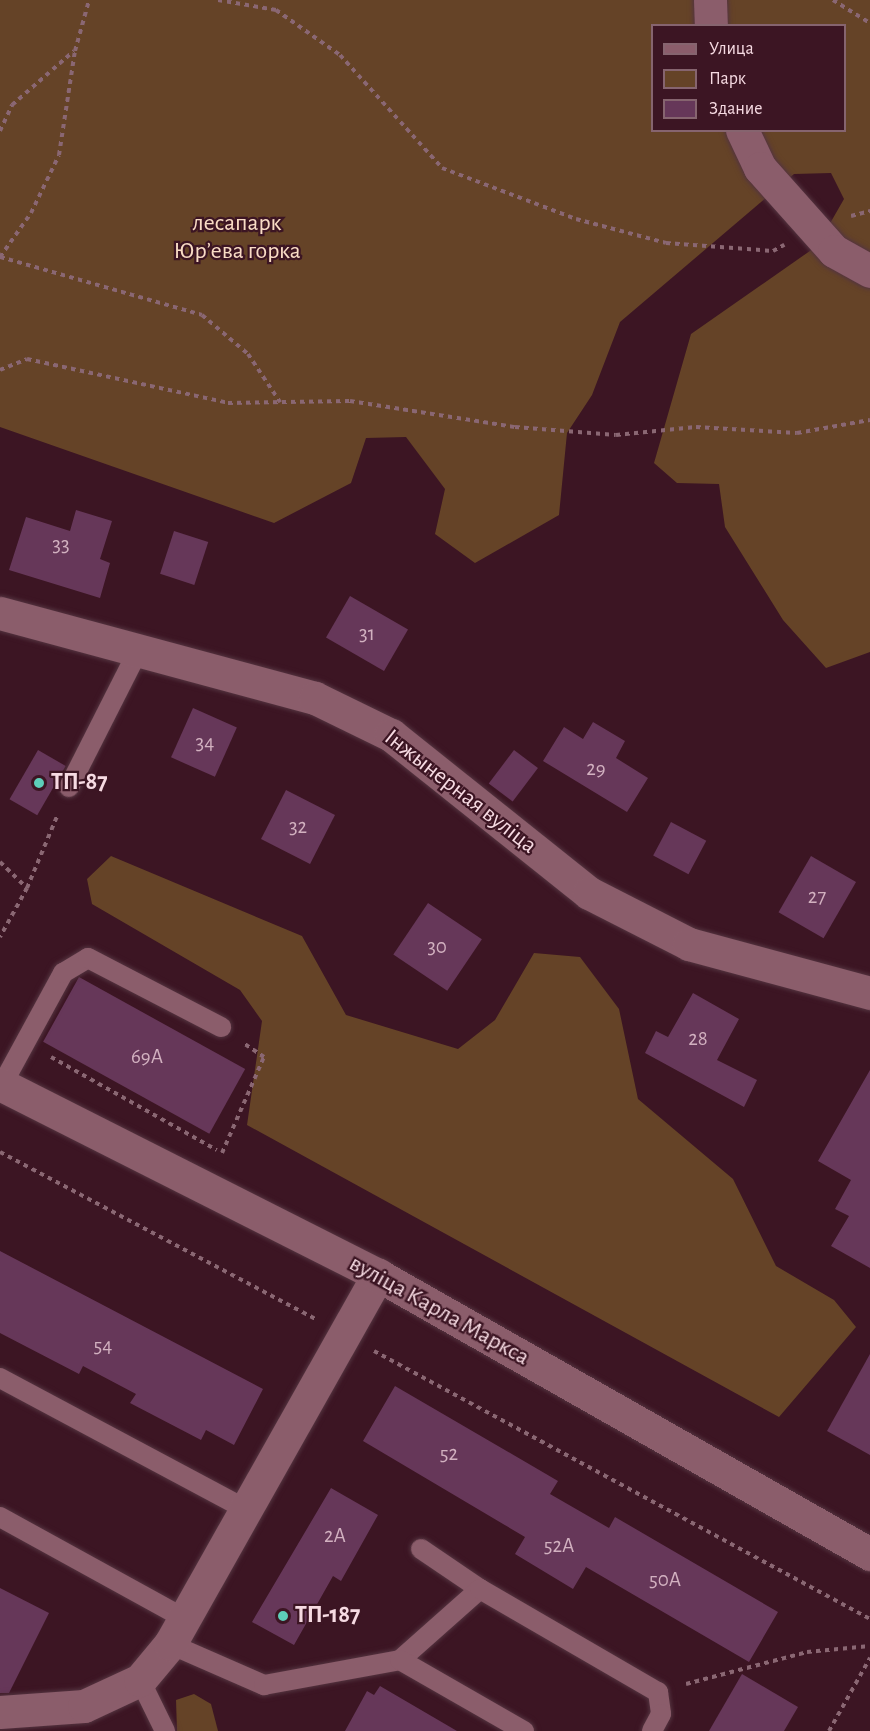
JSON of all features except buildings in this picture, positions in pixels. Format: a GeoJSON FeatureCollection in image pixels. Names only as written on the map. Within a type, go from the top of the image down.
{"type":"FeatureCollection","features":[{"type":"Feature","properties":{"kind":"street"},"geometry":{"type":"LineString","coordinates":[[710,0],[711,24]]}},
{"type":"Feature","properties":{"kind":"street"},"geometry":{"type":"LineString","coordinates":[[743,132],[760,168],[834,251],[870,271]]}},
{"type":"Feature","properties":{"kind":"street","name":"Інжынерная вуліца"},"geometry":{"type":"LineString","coordinates":[[0,613],[315,698],[392,735],[589,893],[689,944],[870,993]]}},
{"type":"Feature","properties":{"kind":"street","name":"вуліца Карла Маркса"},"geometry":{"type":"LineString","coordinates":[[1,1084],[378,1275],[870,1554]]}},
{"type":"Feature","properties":{"kind":"street"},"geometry":{"type":"LineString","coordinates":[[0,1712],[84,1706],[140,1680],[177,1631],[348,1336],[378,1275]]}},
{"type":"Feature","properties":{"kind":"lane"},"geometry":{"type":"LineString","coordinates":[[69,787],[138,651]]}},
{"type":"Feature","properties":{"kind":"lane"},"geometry":{"type":"LineString","coordinates":[[1,1084],[63,973],[88,958],[220,1027]]}},
{"type":"Feature","properties":{"kind":"lane"},"geometry":{"type":"LineString","coordinates":[[0,1378],[247,1510]]}},
{"type":"Feature","properties":{"kind":"lane"},"geometry":{"type":"LineString","coordinates":[[0,1517],[264,1685],[400,1660],[480,1589]]}},
{"type":"Feature","properties":{"kind":"lane"},"geometry":{"type":"LineString","coordinates":[[421,1549],[480,1589],[658,1692],[662,1714],[652,1731]]}},
{"type":"Feature","properties":{"kind":"lane"},"geometry":{"type":"LineString","coordinates":[[400,1660],[524,1731]]}},
{"type":"Feature","properties":{"kind":"lane"},"geometry":{"type":"LineString","coordinates":[[140,1680],[165,1731]]}},
{"type":"Feature","properties":{"kind":"path"},"geometry":{"type":"LineString","coordinates":[[89,0],[75,51],[59,155],[31,213],[0,257],[202,315],[248,354],[281,402]]}},
{"type":"Feature","properties":{"kind":"path"},"geometry":{"type":"LineString","coordinates":[[218,0],[276,10],[340,55],[442,168],[576,219],[666,243],[773,251],[813,227]]}},
{"type":"Feature","properties":{"kind":"path"},"geometry":{"type":"LineString","coordinates":[[832,0],[870,23]]}},
{"type":"Feature","properties":{"kind":"path"},"geometry":{"type":"LineString","coordinates":[[0,131],[12,105],[75,51]]}},
{"type":"Feature","properties":{"kind":"path"},"geometry":{"type":"LineString","coordinates":[[0,370],[27,359],[228,403],[350,401],[516,428],[616,435],[696,427],[797,433],[870,420]]}},
{"type":"Feature","properties":{"kind":"path"},"geometry":{"type":"LineString","coordinates":[[0,937],[27,888],[69,787]]}},
{"type":"Feature","properties":{"kind":"path"},"geometry":{"type":"LineString","coordinates":[[0,862],[27,888]]}},
{"type":"Feature","properties":{"kind":"path"},"geometry":{"type":"LineString","coordinates":[[220,1027],[264,1057],[222,1153]]}},
{"type":"Feature","properties":{"kind":"path"},"geometry":{"type":"LineString","coordinates":[[0,1152],[348,1336],[870,1619]]}},
{"type":"Feature","properties":{"kind":"path"},"geometry":{"type":"LineString","coordinates":[[658,1692],[807,1652],[870,1646]]}},
{"type":"Feature","properties":{"kind":"path"},"geometry":{"type":"LineString","coordinates":[[829,1731],[870,1658]]}},
{"type":"Feature","properties":{"kind":"green space","name":"лесапарк Юрʼева горка"},"geometry":{"type":"Polygon","coordinates":[[[0,0],[870,0],[870,652],[826,668],[783,620],[725,527],[719,484],[677,483],[654,463],[691,334],[817,246],[844,199],[831,173],[794,174],[620,322],[592,395],[567,433],[559,515],[475,563],[435,534],[445,489],[406,437],[366,438],[351,483],[274,523],[0,427],[0,0]]]}},
{"type":"Feature","properties":{"kind":"green space"},"geometry":{"type":"Polygon","coordinates":[[[111,856],[302,936],[346,1015],[458,1049],[495,1020],[534,953],[580,957],[619,1009],[638,1099],[733,1179],[776,1266],[834,1300],[856,1327],[779,1417],[247,1125],[262,1021],[240,990],[92,904],[87,879],[111,856]]]}},
{"type":"Feature","properties":{"kind":"green space"},"geometry":{"type":"Polygon","coordinates":[[[194,1694],[211,1704],[218,1731],[177,1731],[176,1700],[194,1694]]]}},
{"type":"Feature","properties":{"kind":"place","name":"ТП-87"},"geometry":{"type":"Point","coordinates":[39,783]}},
{"type":"Feature","properties":{"kind":"place","name":"ТП-187"},"geometry":{"type":"Point","coordinates":[283,1616]}}]}
